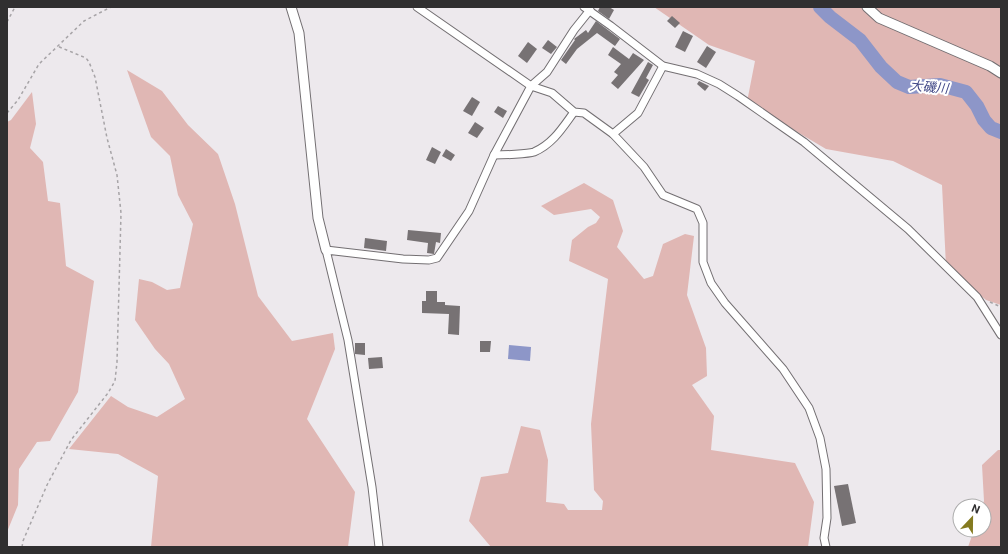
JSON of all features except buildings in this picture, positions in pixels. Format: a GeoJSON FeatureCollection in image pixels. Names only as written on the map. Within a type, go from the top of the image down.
{"type":"FeatureCollection","features":[{"type":"Feature","properties":{"kind":"street"},"geometry":{"type":"LineString","coordinates":[[291,7],[299,33],[318,218],[348,340],[371,480],[379,547]]}},
{"type":"Feature","properties":{"kind":"street"},"geometry":{"type":"LineString","coordinates":[[417,7],[531,86],[552,93],[574,112],[584,113],[613,134],[644,167],[663,194],[697,209],[703,223],[703,262],[711,283],[725,303],[782,369],[808,408],[820,438],[826,469],[827,518],[824,538],[826,547]]}},
{"type":"Feature","properties":{"kind":"street"},"geometry":{"type":"LineString","coordinates":[[867,7],[879,18],[990,66],[1001,73]]}},
{"type":"Feature","properties":{"kind":"street"},"geometry":{"type":"LineString","coordinates":[[326,250],[403,259],[429,260],[437,258],[469,211],[494,155],[531,86],[547,72],[587,9],[663,66],[697,74],[719,84],[804,142],[908,229],[977,297],[1001,335]]}},
{"type":"Feature","properties":{"kind":"street"},"geometry":{"type":"LineString","coordinates":[[613,134],[638,113],[663,66]]}},
{"type":"Feature","properties":{"kind":"street"},"geometry":{"type":"LineString","coordinates":[[494,155],[533,152],[549,144],[574,112]]}},
{"type":"Feature","properties":{"kind":"path"},"geometry":{"type":"LineString","coordinates":[[7,22],[15,7]]}},
{"type":"Feature","properties":{"kind":"path"},"geometry":{"type":"LineString","coordinates":[[7,113],[18,100],[39,64],[84,21],[111,7]]}},
{"type":"Feature","properties":{"kind":"path"},"geometry":{"type":"LineString","coordinates":[[22,547],[47,485],[71,440],[108,393],[115,381],[117,362],[121,214],[117,175],[107,138],[95,77],[89,62],[86,58],[57,46]]}},
{"type":"Feature","properties":{"kind":"shaded area"},"geometry":{"type":"Polygon","coordinates":[[[654,7],[1001,7],[1001,305],[986,300],[946,266],[942,185],[893,161],[826,149],[747,102],[755,61],[709,45],[654,7]]]}},
{"type":"Feature","properties":{"kind":"shaded area"},"geometry":{"type":"Polygon","coordinates":[[[127,70],[162,91],[188,125],[218,154],[235,204],[258,296],[292,341],[333,333],[335,349],[307,419],[355,492],[348,547],[151,547],[158,476],[118,454],[69,449],[111,396],[128,407],[157,417],[185,399],[169,364],[155,349],[135,320],[139,279],[152,282],[167,290],[180,288],[193,224],[178,195],[170,156],[151,137],[127,70]]]}},
{"type":"Feature","properties":{"kind":"shaded area"},"geometry":{"type":"Polygon","coordinates":[[[32,92],[36,124],[30,148],[43,162],[48,201],[60,203],[66,266],[94,281],[78,392],[50,441],[37,442],[19,469],[18,505],[7,532],[7,122],[11,120],[32,92]]]}},
{"type":"Feature","properties":{"kind":"shaded area"},"geometry":{"type":"Polygon","coordinates":[[[584,183],[613,200],[623,231],[617,247],[644,279],[653,276],[663,244],[685,234],[694,236],[687,295],[706,348],[707,376],[692,385],[714,416],[711,450],[795,463],[814,502],[808,547],[491,547],[469,521],[481,477],[508,473],[521,426],[540,430],[548,460],[546,502],[564,504],[568,510],[602,510],[603,501],[594,490],[591,424],[608,279],[569,261],[572,240],[588,227],[596,223],[600,217],[591,209],[554,215],[541,206],[584,183]]]}},
{"type":"Feature","properties":{"kind":"shaded area"},"geometry":{"type":"Polygon","coordinates":[[[998,450],[1001,450],[1001,547],[968,547],[971,538],[992,538],[992,498],[984,498],[982,465],[998,450]]]}},
{"type":"Feature","properties":{"kind":"water"},"geometry":{"type":"Polygon","coordinates":[[[509,345],[531,347],[530,361],[508,359],[509,345]]]}},
{"type":"Feature","properties":{"kind":"waterway","name":"大磯川"},"geometry":{"type":"LineString","coordinates":[[820,7],[830,17],[860,40],[881,67],[897,82],[909,87],[940,85],[966,92],[977,106],[984,120],[991,128],[1001,132]]}}]}
